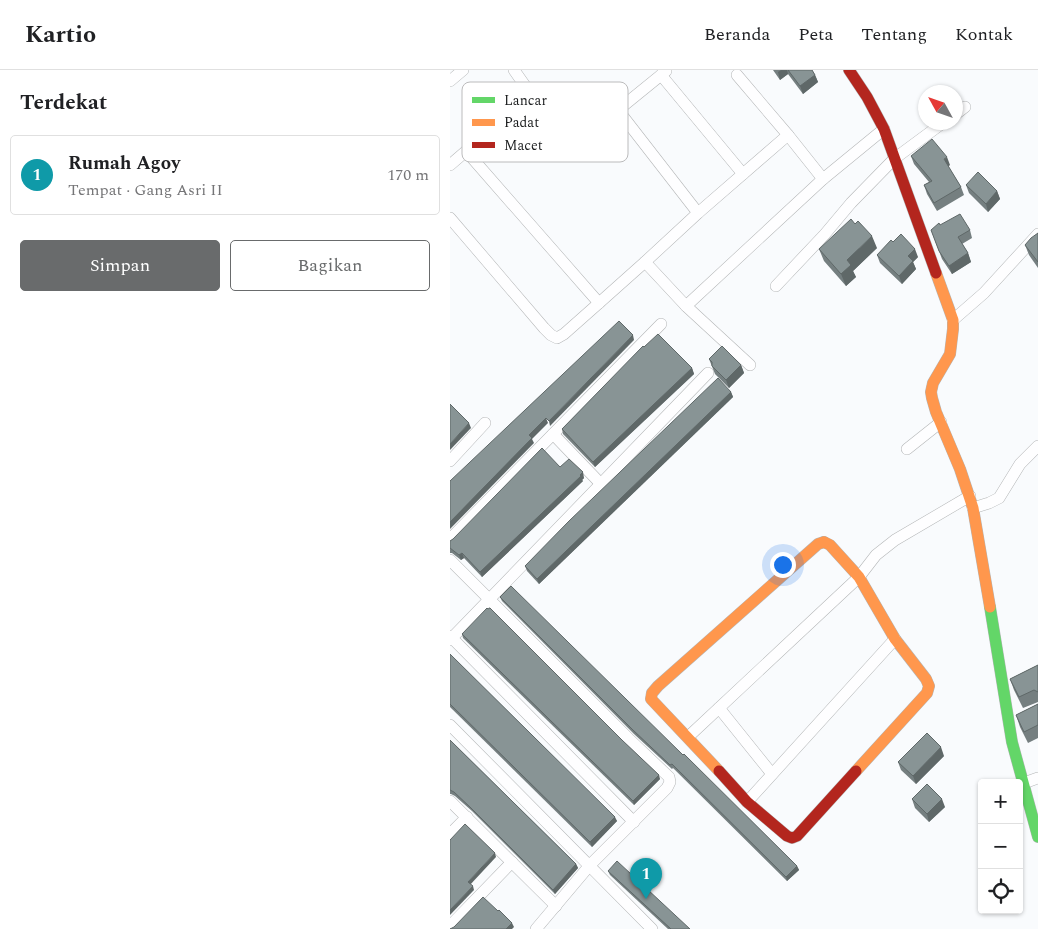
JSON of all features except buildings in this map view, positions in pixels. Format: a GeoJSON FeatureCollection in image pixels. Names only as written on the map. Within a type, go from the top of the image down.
{"type":"FeatureCollection","features":[{"type":"Feature","properties":{"kind":"street"},"geometry":{"type":"LineString","coordinates":[[450,81],[463,70]]}},
{"type":"Feature","properties":{"kind":"street"},"geometry":{"type":"LineString","coordinates":[[514,70],[522,82]]}},
{"type":"Feature","properties":{"kind":"street"},"geometry":{"type":"LineString","coordinates":[[628,102],[664,72],[743,174]]}},
{"type":"Feature","properties":{"kind":"street"},"geometry":{"type":"LineString","coordinates":[[854,72],[884,129],[953,320],[950,351],[931,390],[934,407],[964,478],[973,508],[1013,722],[1012,742],[1038,837]]}},
{"type":"Feature","properties":{"kind":"street"},"geometry":{"type":"LineString","coordinates":[[737,75],[823,179]]}},
{"type":"Feature","properties":{"kind":"street"},"geometry":{"type":"LineString","coordinates":[[628,123],[698,213]]}},
{"type":"Feature","properties":{"kind":"street"},"geometry":{"type":"LineString","coordinates":[[686,306],[823,179],[884,129]]}},
{"type":"Feature","properties":{"kind":"street"},"geometry":{"type":"LineString","coordinates":[[776,286],[851,203],[894,159],[933,130]]}},
{"type":"Feature","properties":{"kind":"street"},"geometry":{"type":"LineString","coordinates":[[450,218],[551,335],[557,338],[599,304],[698,213],[788,135]]}},
{"type":"Feature","properties":{"kind":"street"},"geometry":{"type":"LineString","coordinates":[[450,165],[462,154]]}},
{"type":"Feature","properties":{"kind":"street"},"geometry":{"type":"LineString","coordinates":[[476,162],[599,304]]}},
{"type":"Feature","properties":{"kind":"street"},"geometry":{"type":"LineString","coordinates":[[953,320],[984,293],[1038,234]]}},
{"type":"Feature","properties":{"kind":"street"},"geometry":{"type":"LineString","coordinates":[[645,262],[686,306],[750,365]]}},
{"type":"Feature","properties":{"kind":"street"},"geometry":{"type":"LineString","coordinates":[[450,539],[660,324]]}},
{"type":"Feature","properties":{"kind":"street"},"geometry":{"type":"LineString","coordinates":[[634,822],[451,638],[708,373]]}},
{"type":"Feature","properties":{"kind":"street"},"geometry":{"type":"LineString","coordinates":[[907,449],[941,422]]}},
{"type":"Feature","properties":{"kind":"street"},"geometry":{"type":"LineString","coordinates":[[450,461],[485,423]]}},
{"type":"Feature","properties":{"kind":"street"},"geometry":{"type":"LineString","coordinates":[[552,434],[600,483]]}},
{"type":"Feature","properties":{"kind":"street"},"geometry":{"type":"LineString","coordinates":[[973,508],[989,504],[999,498],[1020,464],[1038,446]]}},
{"type":"Feature","properties":{"kind":"street"},"geometry":{"type":"LineString","coordinates":[[688,737],[859,577],[876,555],[895,540],[970,496]]}},
{"type":"Feature","properties":{"kind":"street"},"geometry":{"type":"LineString","coordinates":[[820,542],[830,545],[859,577],[895,639],[928,682],[929,690],[795,837],[792,838],[787,836],[747,802],[688,737],[651,700],[651,694],[820,542]]}},
{"type":"Feature","properties":{"kind":"street"},"geometry":{"type":"LineString","coordinates":[[450,560],[669,777],[670,782],[667,788],[590,865],[536,929]]}},
{"type":"Feature","properties":{"kind":"street"},"geometry":{"type":"LineString","coordinates":[[747,802],[895,639]]}},
{"type":"Feature","properties":{"kind":"street"},"geometry":{"type":"LineString","coordinates":[[719,708],[772,774]]}},
{"type":"Feature","properties":{"kind":"street"},"geometry":{"type":"LineString","coordinates":[[450,724],[652,929]]}},
{"type":"Feature","properties":{"kind":"street"},"geometry":{"type":"LineString","coordinates":[[1024,783],[1038,778]]}},
{"type":"Feature","properties":{"kind":"street"},"geometry":{"type":"LineString","coordinates":[[450,801],[556,906]]}},
{"type":"Feature","properties":{"kind":"street"},"geometry":{"type":"LineString","coordinates":[[450,834],[467,817]]}},
{"type":"Feature","properties":{"kind":"street"},"geometry":{"type":"LineString","coordinates":[[450,926],[512,862]]}},
{"type":"Feature","properties":{"kind":"traffic: fast"},"geometry":{"type":"LineString","coordinates":[[990,607],[1012,742],[1038,837]]}},
{"type":"Feature","properties":{"kind":"traffic: slow"},"geometry":{"type":"LineString","coordinates":[[936,273],[953,320],[953,329],[950,354],[933,383],[931,392],[936,412],[960,469],[973,508],[990,607]]}},
{"type":"Feature","properties":{"kind":"traffic: slow"},"geometry":{"type":"LineString","coordinates":[[824,542],[830,545],[859,577],[895,639],[926,679],[929,686],[927,693],[856,771]]}},
{"type":"Feature","properties":{"kind":"traffic: slow"},"geometry":{"type":"LineString","coordinates":[[719,771],[651,699],[652,693],[818,544],[824,542]]}},
{"type":"Feature","properties":{"kind":"traffic: jam"},"geometry":{"type":"LineString","coordinates":[[849,70],[867,97],[884,129],[936,273]]}},
{"type":"Feature","properties":{"kind":"traffic: jam"},"geometry":{"type":"LineString","coordinates":[[719,771],[747,802],[787,836],[792,838],[797,836],[856,771]]}},
{"type":"Feature","properties":{"kind":"place","name":"Rumah Agoy"},"geometry":{"type":"Point","coordinates":[646,899]}}]}
